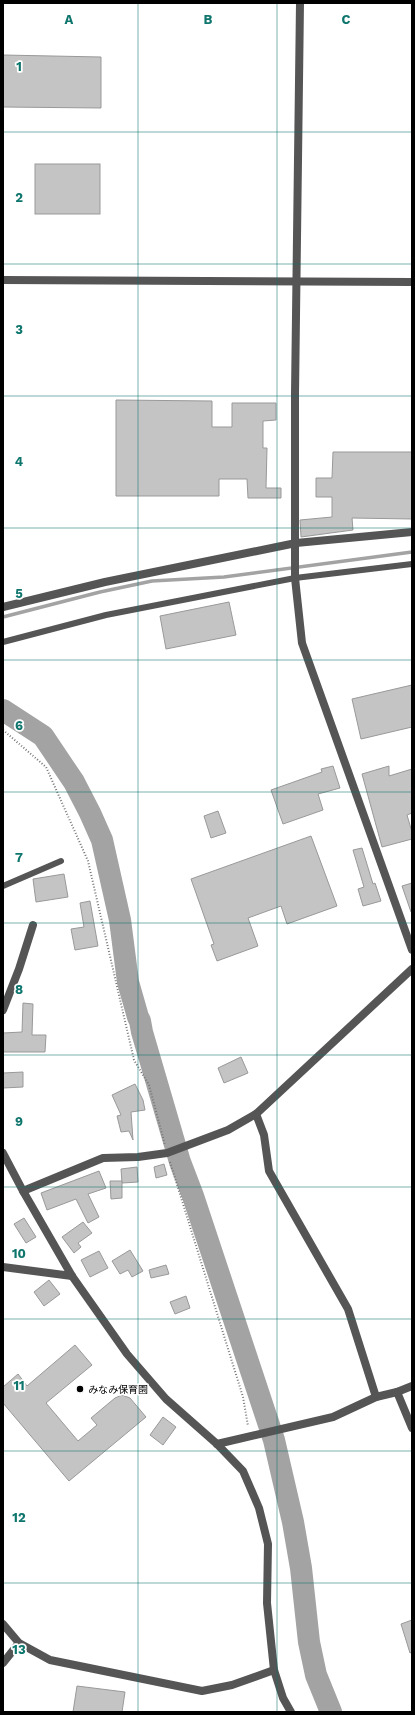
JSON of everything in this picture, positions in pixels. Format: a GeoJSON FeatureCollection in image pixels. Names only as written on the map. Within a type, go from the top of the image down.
{"type":"FeatureCollection","features":[{"type":"Feature","properties":{"kind":"street"},"geometry":{"type":"LineString","coordinates":[[300,3],[296,281],[295,578],[302,643],[412,950]]}},
{"type":"Feature","properties":{"kind":"street"},"geometry":{"type":"LineString","coordinates":[[3,280],[412,282]]}},
{"type":"Feature","properties":{"kind":"street"},"geometry":{"type":"LineString","coordinates":[[3,607],[105,582],[296,545],[412,532]]}},
{"type":"Feature","properties":{"kind":"street"},"geometry":{"type":"LineString","coordinates":[[3,1010],[19,970],[33,925]]}},
{"type":"Feature","properties":{"kind":"street"},"geometry":{"type":"LineString","coordinates":[[23,1191],[103,1158],[138,1157],[167,1153],[228,1130],[256,1114],[412,969]]}},
{"type":"Feature","properties":{"kind":"street"},"geometry":{"type":"LineString","coordinates":[[256,1114],[264,1134],[269,1171],[348,1309],[376,1397]]}},
{"type":"Feature","properties":{"kind":"street"},"geometry":{"type":"LineString","coordinates":[[3,1153],[72,1276],[126,1354],[166,1399],[217,1444],[243,1471],[259,1508],[268,1544],[267,1603],[274,1670],[283,1698],[291,1712]]}},
{"type":"Feature","properties":{"kind":"street"},"geometry":{"type":"LineString","coordinates":[[3,1267],[72,1276]]}},
{"type":"Feature","properties":{"kind":"street"},"geometry":{"type":"LineString","coordinates":[[217,1444],[333,1418],[376,1397],[397,1392],[412,1386]]}},
{"type":"Feature","properties":{"kind":"street"},"geometry":{"type":"LineString","coordinates":[[397,1392],[412,1428]]}},
{"type":"Feature","properties":{"kind":"street"},"geometry":{"type":"LineString","coordinates":[[3,1624],[19,1643],[50,1660],[202,1691],[232,1685],[274,1670]]}},
{"type":"Feature","properties":{"kind":"street"},"geometry":{"type":"LineString","coordinates":[[3,1664],[19,1643]]}},
{"type":"Feature","properties":{"kind":"lane"},"geometry":{"type":"LineString","coordinates":[[3,642],[106,615],[295,578],[412,564]]}},
{"type":"Feature","properties":{"kind":"lane"},"geometry":{"type":"LineString","coordinates":[[3,886],[61,861]]}},
{"type":"Feature","properties":{"kind":"path"},"geometry":{"type":"LineString","coordinates":[[3,730],[46,767],[88,861],[134,1060],[149,1085],[167,1153],[243,1396],[249,1436]]}},
{"type":"Feature","properties":{"kind":"building"},"geometry":{"type":"Polygon","coordinates":[[[3,55],[101,57],[101,108],[3,107],[3,55]]]}},
{"type":"Feature","properties":{"kind":"building"},"geometry":{"type":"Polygon","coordinates":[[[35,164],[100,164],[100,214],[35,214],[35,164]]]}},
{"type":"Feature","properties":{"kind":"building"},"geometry":{"type":"Polygon","coordinates":[[[116,400],[212,401],[212,427],[232,427],[232,403],[276,403],[276,420],[263,421],[263,448],[267,448],[266,488],[281,488],[281,498],[248,498],[247,479],[219,479],[219,496],[116,496],[116,400]]]}},
{"type":"Feature","properties":{"kind":"building"},"geometry":{"type":"Polygon","coordinates":[[[333,452],[412,452],[412,519],[352,518],[353,530],[301,537],[300,520],[332,517],[332,497],[316,497],[316,478],[332,478],[333,452]]]}},
{"type":"Feature","properties":{"kind":"building"},"geometry":{"type":"Polygon","coordinates":[[[229,602],[236,635],[166,649],[160,616],[229,602]]]}},
{"type":"Feature","properties":{"kind":"building"},"geometry":{"type":"Polygon","coordinates":[[[412,685],[412,727],[361,739],[352,699],[412,685]]]}},
{"type":"Feature","properties":{"kind":"building"},"geometry":{"type":"Polygon","coordinates":[[[333,766],[340,788],[318,794],[323,810],[283,824],[271,790],[322,772],[321,769],[333,766]]]}},
{"type":"Feature","properties":{"kind":"building"},"geometry":{"type":"Polygon","coordinates":[[[389,766],[389,776],[412,769],[412,813],[407,815],[412,832],[412,839],[382,847],[362,774],[389,766]]]}},
{"type":"Feature","properties":{"kind":"building"},"geometry":{"type":"Polygon","coordinates":[[[218,811],[226,833],[211,838],[204,816],[218,811]]]}},
{"type":"Feature","properties":{"kind":"building"},"geometry":{"type":"Polygon","coordinates":[[[311,836],[337,906],[287,924],[281,906],[248,918],[258,946],[217,961],[211,945],[214,944],[191,879],[311,836]]]}},
{"type":"Feature","properties":{"kind":"building"},"geometry":{"type":"Polygon","coordinates":[[[362,848],[373,884],[375,883],[381,901],[363,906],[358,889],[364,887],[353,850],[362,848]]]}},
{"type":"Feature","properties":{"kind":"building"},"geometry":{"type":"Polygon","coordinates":[[[64,874],[68,897],[36,902],[33,879],[64,874]]]}},
{"type":"Feature","properties":{"kind":"building"},"geometry":{"type":"Polygon","coordinates":[[[412,883],[412,912],[411,912],[402,886],[412,883]]]}},
{"type":"Feature","properties":{"kind":"building"},"geometry":{"type":"Polygon","coordinates":[[[90,901],[98,946],[75,950],[71,929],[84,927],[80,903],[90,901]]]}},
{"type":"Feature","properties":{"kind":"building"},"geometry":{"type":"Polygon","coordinates":[[[23,1003],[33,1004],[32,1035],[46,1035],[45,1052],[3,1052],[3,1033],[22,1032],[23,1003]]]}},
{"type":"Feature","properties":{"kind":"building"},"geometry":{"type":"Polygon","coordinates":[[[241,1057],[248,1073],[224,1083],[218,1068],[241,1057]]]}},
{"type":"Feature","properties":{"kind":"building"},"geometry":{"type":"Polygon","coordinates":[[[23,1072],[23,1087],[3,1088],[3,1073],[23,1072]]]}},
{"type":"Feature","properties":{"kind":"building"},"geometry":{"type":"Polygon","coordinates":[[[135,1084],[143,1100],[145,1110],[131,1112],[133,1140],[129,1131],[121,1132],[117,1116],[121,1115],[112,1095],[135,1084]]]}},
{"type":"Feature","properties":{"kind":"building"},"geometry":{"type":"Polygon","coordinates":[[[164,1164],[167,1175],[156,1178],[154,1167],[164,1164]]]}},
{"type":"Feature","properties":{"kind":"building"},"geometry":{"type":"Polygon","coordinates":[[[137,1167],[138,1182],[122,1183],[121,1169],[137,1167]]]}},
{"type":"Feature","properties":{"kind":"building"},"geometry":{"type":"Polygon","coordinates":[[[99,1171],[106,1188],[88,1194],[99,1217],[88,1223],[76,1199],[47,1210],[41,1193],[99,1171]]]}},
{"type":"Feature","properties":{"kind":"building"},"geometry":{"type":"Polygon","coordinates":[[[110,1181],[122,1181],[122,1198],[111,1199],[110,1181]]]}},
{"type":"Feature","properties":{"kind":"building"},"geometry":{"type":"Polygon","coordinates":[[[24,1218],[36,1237],[26,1243],[14,1224],[24,1218]]]}},
{"type":"Feature","properties":{"kind":"building"},"geometry":{"type":"Polygon","coordinates":[[[83,1222],[92,1233],[78,1243],[81,1247],[74,1253],[62,1237],[83,1222]]]}},
{"type":"Feature","properties":{"kind":"building"},"geometry":{"type":"Polygon","coordinates":[[[130,1250],[143,1271],[132,1277],[128,1270],[120,1274],[112,1261],[130,1250]]]}},
{"type":"Feature","properties":{"kind":"building"},"geometry":{"type":"Polygon","coordinates":[[[99,1251],[108,1268],[90,1277],[81,1260],[99,1251]]]}},
{"type":"Feature","properties":{"kind":"building"},"geometry":{"type":"Polygon","coordinates":[[[166,1265],[169,1274],[151,1278],[149,1270],[166,1265]]]}},
{"type":"Feature","properties":{"kind":"building"},"geometry":{"type":"Polygon","coordinates":[[[49,1280],[60,1294],[44,1306],[34,1292],[49,1280]]]}},
{"type":"Feature","properties":{"kind":"building"},"geometry":{"type":"Polygon","coordinates":[[[186,1296],[190,1308],[175,1314],[170,1302],[186,1296]]]}},
{"type":"Feature","properties":{"kind":"building"},"geometry":{"type":"Polygon","coordinates":[[[75,1345],[92,1365],[46,1403],[78,1441],[97,1425],[91,1418],[115,1398],[122,1395],[130,1398],[146,1417],[69,1481],[3,1403],[3,1387],[18,1374],[27,1386],[75,1345]]]}},
{"type":"Feature","properties":{"kind":"building"},"geometry":{"type":"Polygon","coordinates":[[[163,1417],[176,1427],[163,1445],[150,1435],[163,1417]]]}},
{"type":"Feature","properties":{"kind":"building"},"geometry":{"type":"Polygon","coordinates":[[[412,1620],[412,1652],[410,1653],[401,1624],[412,1620]]]}},
{"type":"Feature","properties":{"kind":"building"},"geometry":{"type":"Polygon","coordinates":[[[77,1686],[125,1692],[122,1712],[73,1712],[77,1686]]]}},
{"type":"Feature","properties":{"kind":"waterway"},"geometry":{"type":"LineString","coordinates":[[3,617],[100,592],[152,581],[224,577],[412,552]]}},
{"type":"Feature","properties":{"kind":"waterway"},"geometry":{"type":"LineString","coordinates":[[3,710],[43,736],[74,782],[102,840],[120,920],[128,982],[142,1032],[180,1162],[193,1196],[274,1440],[293,1522],[301,1568],[309,1642],[316,1675],[331,1712]]}},
{"type":"Feature","properties":{"kind":"place","name":"みなみ保育園"},"geometry":{"type":"Point","coordinates":[80,1389]}}]}
